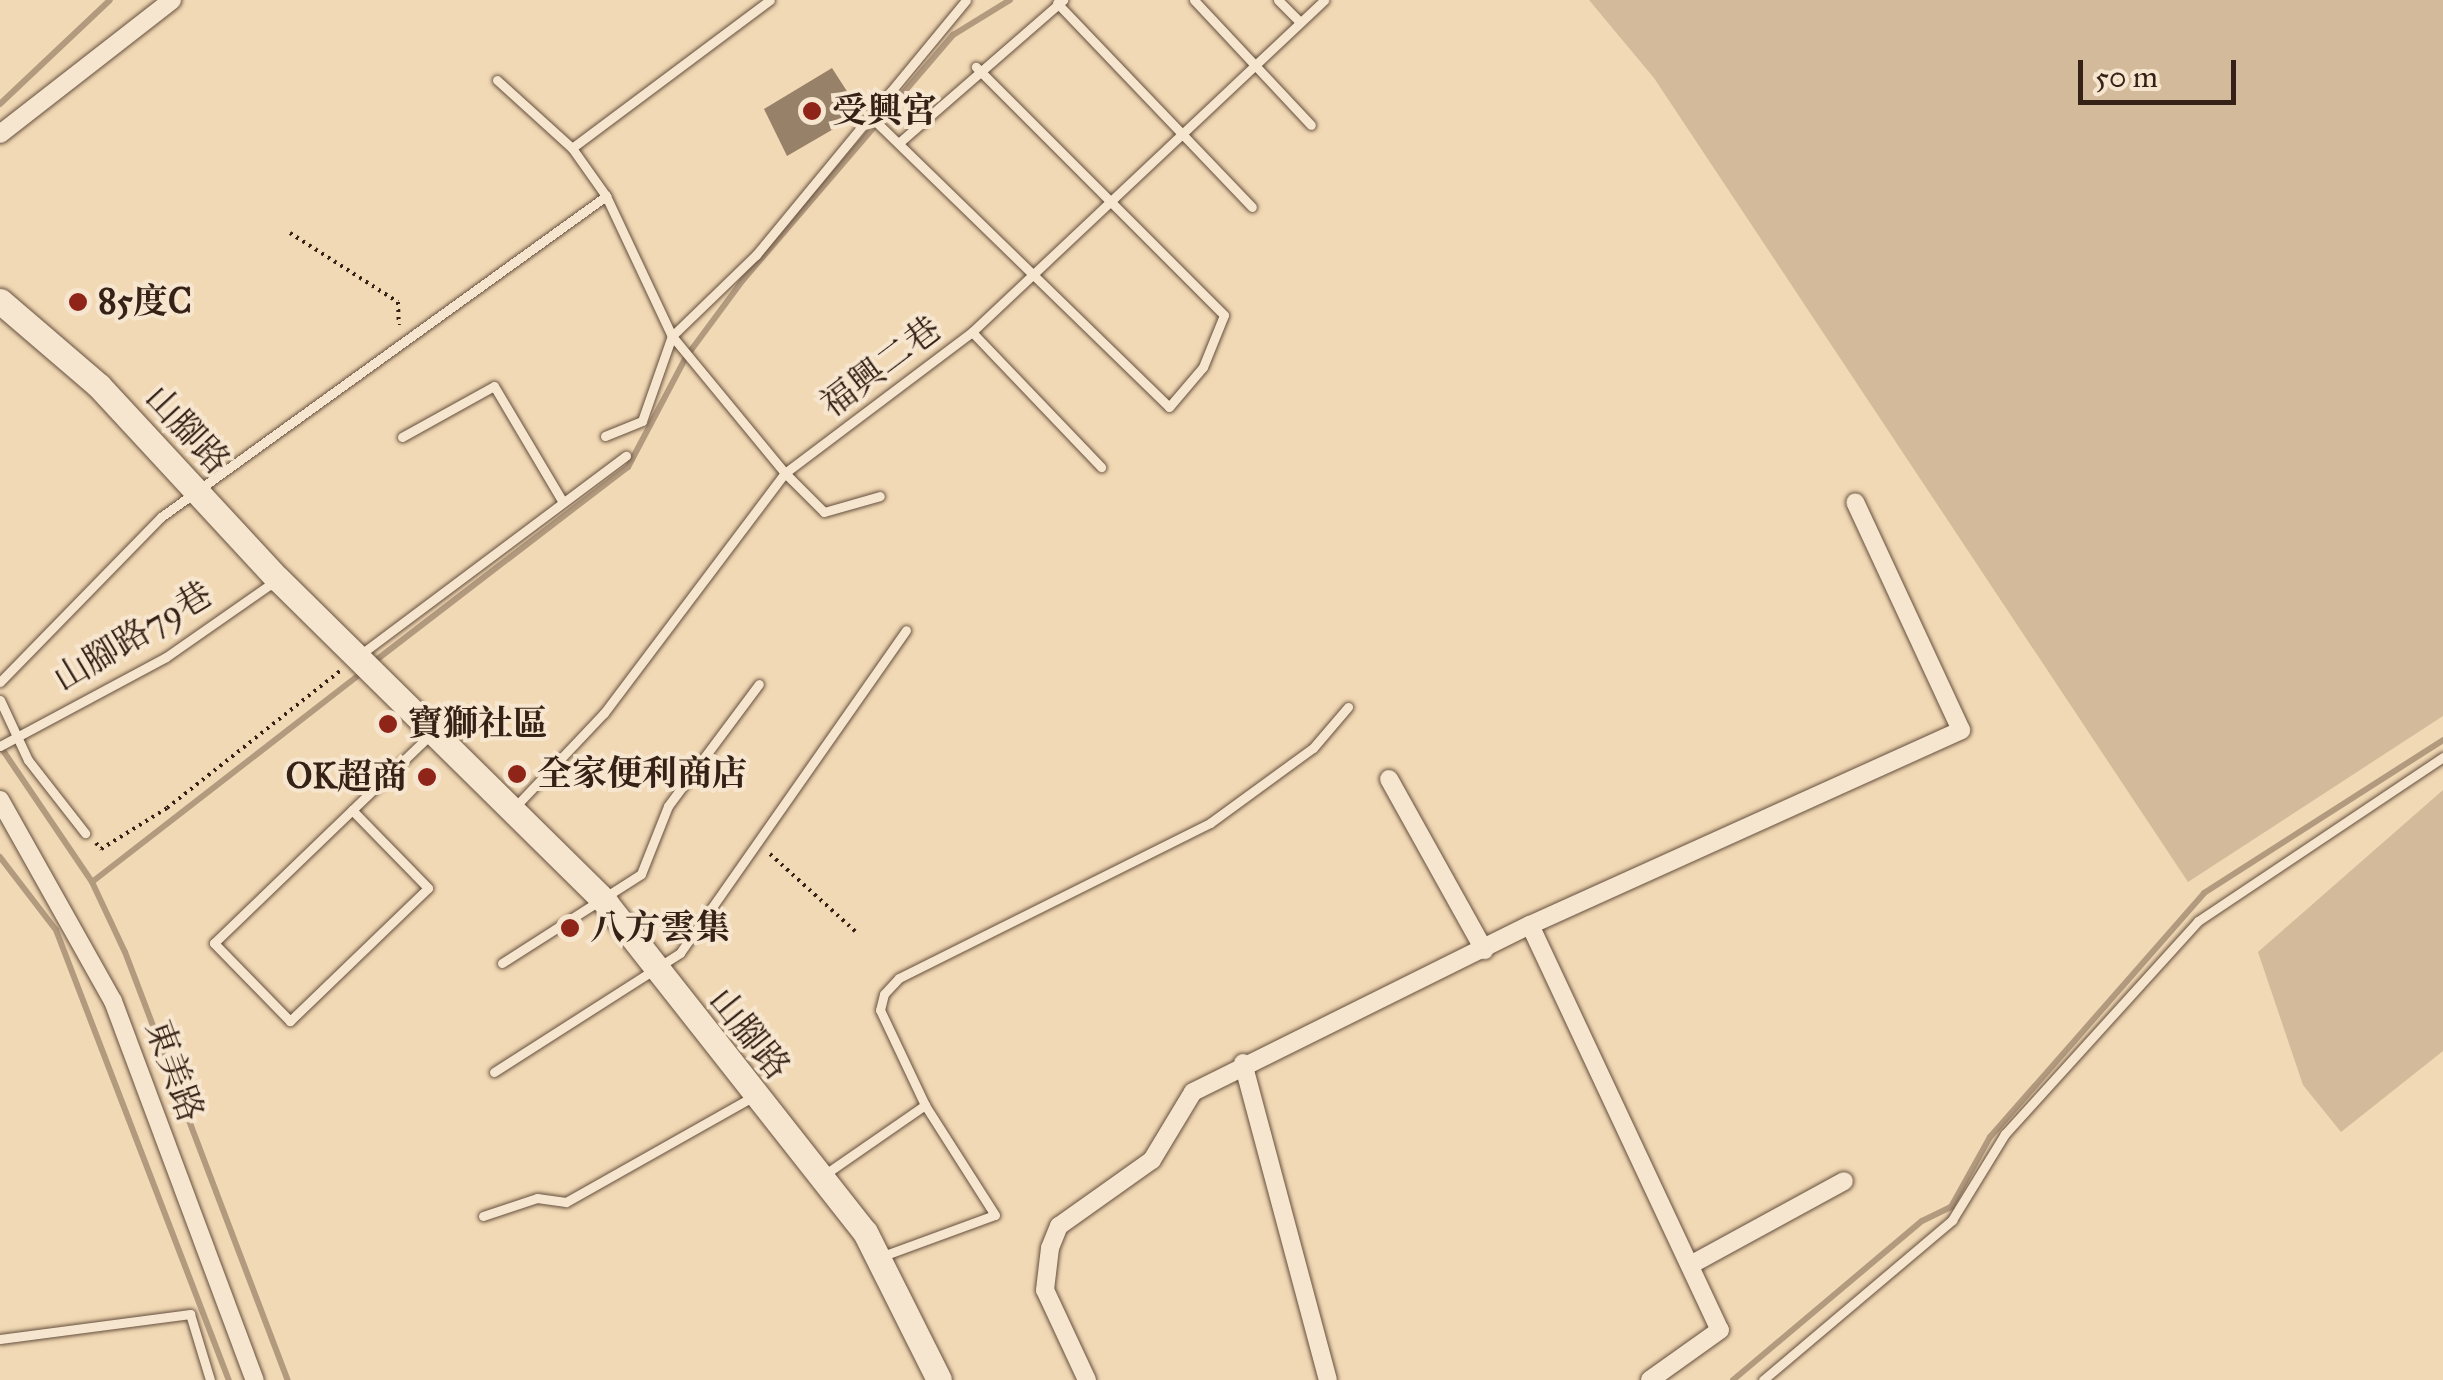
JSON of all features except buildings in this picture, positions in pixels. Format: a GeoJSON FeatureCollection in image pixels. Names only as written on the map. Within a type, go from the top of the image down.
{"type":"FeatureCollection","features":[{"type":"Feature","properties":{"kind":"main road","name":"山腳路"},"geometry":{"type":"LineString","coordinates":[[0,301],[99,386],[278,579],[604,902],[650,967],[820,1178],[877,1258],[938,1380]]}},
{"type":"Feature","properties":{"kind":"street"},"geometry":{"type":"LineString","coordinates":[[0,134],[172,0]]}},
{"type":"Feature","properties":{"kind":"street"},"geometry":{"type":"LineString","coordinates":[[1087,1380],[1045,1290],[1059,1226],[1152,1160],[1193,1092],[1243,1063],[1530,925],[1961,730],[1856,502]]}},
{"type":"Feature","properties":{"kind":"street"},"geometry":{"type":"LineString","coordinates":[[1389,780],[1484,950]]}},
{"type":"Feature","properties":{"kind":"street","name":"東美路"},"geometry":{"type":"LineString","coordinates":[[0,800],[113,1001],[255,1380]]}},
{"type":"Feature","properties":{"kind":"street"},"geometry":{"type":"LineString","coordinates":[[1530,925],[1720,1330],[1650,1380]]}},
{"type":"Feature","properties":{"kind":"street"},"geometry":{"type":"LineString","coordinates":[[1243,1063],[1328,1380]]}},
{"type":"Feature","properties":{"kind":"street"},"geometry":{"type":"LineString","coordinates":[[1692,1264],[1844,1182]]}},
{"type":"Feature","properties":{"kind":"lane"},"geometry":{"type":"LineString","coordinates":[[572,148],[770,0]]}},
{"type":"Feature","properties":{"kind":"lane"},"geometry":{"type":"LineString","coordinates":[[605,436],[642,421],[672,336],[756,255],[966,0]]}},
{"type":"Feature","properties":{"kind":"lane"},"geometry":{"type":"LineString","coordinates":[[1194,0],[1258,64],[1310,125]]}},
{"type":"Feature","properties":{"kind":"lane"},"geometry":{"type":"LineString","coordinates":[[1278,0],[1299,21]]}},
{"type":"Feature","properties":{"kind":"lane","name":"福興二巷"},"geometry":{"type":"LineString","coordinates":[[510,813],[604,713],[785,473],[972,332],[1114,204],[1324,0]]}},
{"type":"Feature","properties":{"kind":"lane"},"geometry":{"type":"LineString","coordinates":[[901,141],[976,67],[1060,2],[1252,207]]}},
{"type":"Feature","properties":{"kind":"lane"},"geometry":{"type":"LineString","coordinates":[[870,116],[1038,271],[1169,407],[1204,367],[1224,315],[976,67]]}},
{"type":"Feature","properties":{"kind":"lane"},"geometry":{"type":"LineString","coordinates":[[497,80],[572,148],[606,196],[635,274],[672,336],[785,473],[824,512],[880,496]]}},
{"type":"Feature","properties":{"kind":"lane"},"geometry":{"type":"LineString","coordinates":[[0,682],[196,491],[399,340],[606,196]]}},
{"type":"Feature","properties":{"kind":"lane"},"geometry":{"type":"LineString","coordinates":[[972,332],[1101,466]]}},
{"type":"Feature","properties":{"kind":"lane"},"geometry":{"type":"LineString","coordinates":[[402,437],[494,386],[562,502]]}},
{"type":"Feature","properties":{"kind":"lane"},"geometry":{"type":"LineString","coordinates":[[359,656],[626,456]]}},
{"type":"Feature","properties":{"kind":"lane","name":"山腳路79巷"},"geometry":{"type":"LineString","coordinates":[[0,746],[166,657],[278,579]]}},
{"type":"Feature","properties":{"kind":"lane"},"geometry":{"type":"LineString","coordinates":[[494,1072],[650,967],[680,954],[906,630]]}},
{"type":"Feature","properties":{"kind":"lane"},"geometry":{"type":"LineString","coordinates":[[502,963],[604,902],[641,874],[668,806],[759,684]]}},
{"type":"Feature","properties":{"kind":"lane"},"geometry":{"type":"LineString","coordinates":[[0,700],[13,737],[86,833]]}},
{"type":"Feature","properties":{"kind":"lane"},"geometry":{"type":"LineString","coordinates":[[877,1258],[995,1215],[924,1105],[880,1010],[899,978],[1210,823],[1313,748],[1348,707]]}},
{"type":"Feature","properties":{"kind":"lane"},"geometry":{"type":"LineString","coordinates":[[352,810],[428,888],[290,1021],[214,943],[352,810],[433,732]]}},
{"type":"Feature","properties":{"kind":"lane"},"geometry":{"type":"LineString","coordinates":[[1763,1380],[1918,1239],[1952,1220],[2005,1134],[2198,921],[2443,757]]}},
{"type":"Feature","properties":{"kind":"lane"},"geometry":{"type":"LineString","coordinates":[[483,1216],[537,1198],[566,1202],[754,1096]]}},
{"type":"Feature","properties":{"kind":"lane"},"geometry":{"type":"LineString","coordinates":[[820,1178],[924,1105]]}},
{"type":"Feature","properties":{"kind":"lane"},"geometry":{"type":"LineString","coordinates":[[0,1340],[190,1314],[210,1380]]}},
{"type":"Feature","properties":{"kind":"path"},"geometry":{"type":"LineString","coordinates":[[290,233],[398,302],[399,340]]}},
{"type":"Feature","properties":{"kind":"path"},"geometry":{"type":"LineString","coordinates":[[86,833],[102,849],[167,808],[359,656]]}},
{"type":"Feature","properties":{"kind":"path"},"geometry":{"type":"LineString","coordinates":[[757,843],[855,931]]}},
{"type":"Feature","properties":{"kind":"shaded area"},"geometry":{"type":"Polygon","coordinates":[[[1589,0],[2443,0],[2443,716],[2188,882],[1654,78],[1589,0]]]}},
{"type":"Feature","properties":{"kind":"shaded area"},"geometry":{"type":"Polygon","coordinates":[[[2443,790],[2443,1051],[2341,1132],[2303,1085],[2258,952],[2443,790]]]}},
{"type":"Feature","properties":{"kind":"waterway"},"geometry":{"type":"LineString","coordinates":[[0,104],[110,0]]}},
{"type":"Feature","properties":{"kind":"waterway"},"geometry":{"type":"LineString","coordinates":[[371,664],[628,467],[686,357],[743,280],[953,35],[1010,0]]}},
{"type":"Feature","properties":{"kind":"waterway"},"geometry":{"type":"LineString","coordinates":[[92,882],[361,673]]}},
{"type":"Feature","properties":{"kind":"waterway"},"geometry":{"type":"LineString","coordinates":[[1733,1380],[1922,1221],[1951,1207],[1990,1137],[2204,893],[2443,740]]}},
{"type":"Feature","properties":{"kind":"waterway"},"geometry":{"type":"LineString","coordinates":[[0,746],[92,882],[125,952],[288,1380]]}},
{"type":"Feature","properties":{"kind":"waterway"},"geometry":{"type":"LineString","coordinates":[[0,857],[56,930],[229,1380]]}},
{"type":"Feature","properties":{"kind":"place","name":"受興宮"},"geometry":{"type":"Point","coordinates":[812,111]}},
{"type":"Feature","properties":{"kind":"place","name":"85度C"},"geometry":{"type":"Point","coordinates":[78,302]}},
{"type":"Feature","properties":{"kind":"place","name":"寶獅社區"},"geometry":{"type":"Point","coordinates":[388,724]}},
{"type":"Feature","properties":{"kind":"place","name":"全家便利商店"},"geometry":{"type":"Point","coordinates":[517,774]}},
{"type":"Feature","properties":{"kind":"place","name":"OK超商"},"geometry":{"type":"Point","coordinates":[427,777]}},
{"type":"Feature","properties":{"kind":"place","name":"八方雲集"},"geometry":{"type":"Point","coordinates":[570,928]}}]}
